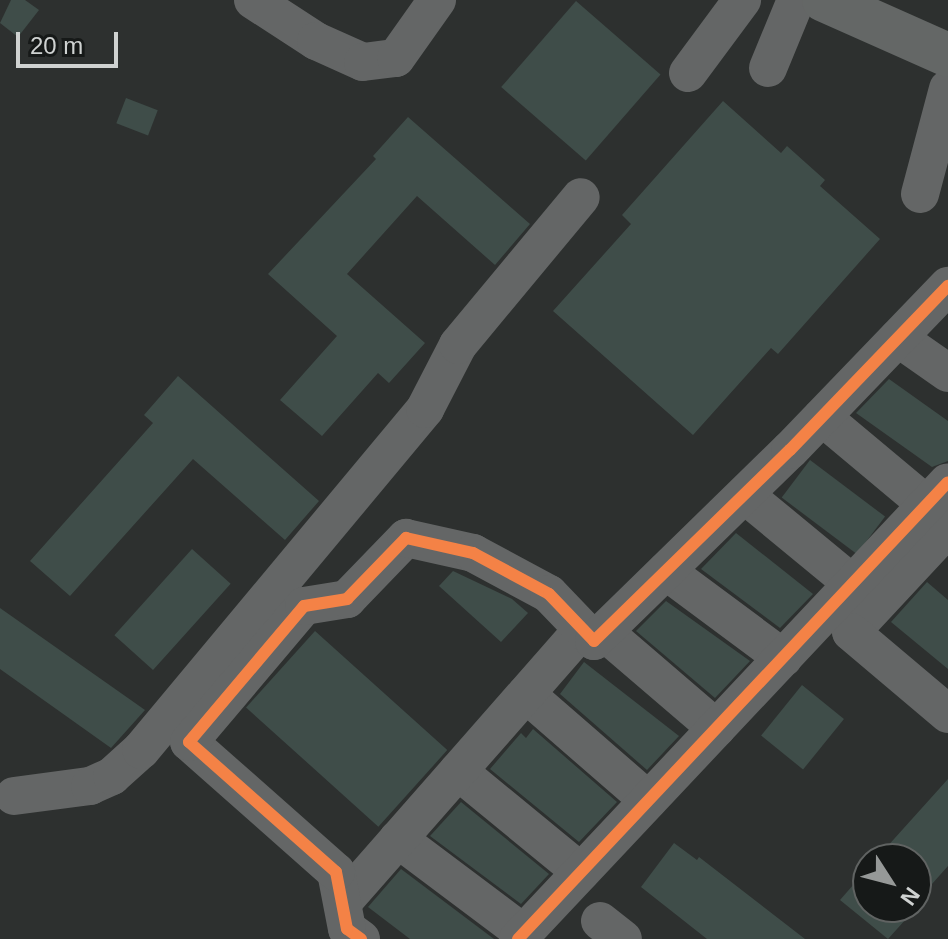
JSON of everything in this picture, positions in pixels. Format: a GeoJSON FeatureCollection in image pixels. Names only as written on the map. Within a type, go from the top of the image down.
{"type":"FeatureCollection","features":[{"type":"Feature","properties":{"kind":"main road"},"geometry":{"type":"LineString","coordinates":[[824,0],[948,55]]}},
{"type":"Feature","properties":{"kind":"street"},"geometry":{"type":"LineString","coordinates":[[253,0],[316,41],[363,62],[396,58],[437,0]]}},
{"type":"Feature","properties":{"kind":"street"},"geometry":{"type":"LineString","coordinates":[[688,73],[742,0]]}},
{"type":"Feature","properties":{"kind":"street"},"geometry":{"type":"LineString","coordinates":[[768,68],[796,0]]}},
{"type":"Feature","properties":{"kind":"street"},"geometry":{"type":"LineString","coordinates":[[920,194],[948,89]]}},
{"type":"Feature","properties":{"kind":"street"},"geometry":{"type":"LineString","coordinates":[[14,796],[90,786],[112,776],[141,750],[425,409],[458,345],[581,197]]}},
{"type":"Feature","properties":{"kind":"street"},"geometry":{"type":"LineString","coordinates":[[343,902],[526,694],[594,631],[666,571],[745,495],[948,286]]}},
{"type":"Feature","properties":{"kind":"street"},"geometry":{"type":"LineString","coordinates":[[898,338],[948,373]]}},
{"type":"Feature","properties":{"kind":"street"},"geometry":{"type":"LineString","coordinates":[[822,417],[941,505]]}},
{"type":"Feature","properties":{"kind":"street"},"geometry":{"type":"LineString","coordinates":[[745,495],[853,584]]}},
{"type":"Feature","properties":{"kind":"street"},"geometry":{"type":"LineString","coordinates":[[398,839],[520,936],[853,584],[941,505]]}},
{"type":"Feature","properties":{"kind":"street"},"geometry":{"type":"LineString","coordinates":[[941,505],[851,632],[948,714]]}},
{"type":"Feature","properties":{"kind":"street"},"geometry":{"type":"LineString","coordinates":[[361,939],[347,929],[336,872],[189,742],[304,606],[347,599],[406,538],[473,553],[549,594],[716,728]]}},
{"type":"Feature","properties":{"kind":"street"},"geometry":{"type":"LineString","coordinates":[[666,571],[783,658]]}},
{"type":"Feature","properties":{"kind":"street"},"geometry":{"type":"LineString","coordinates":[[526,694],[648,800]]}},
{"type":"Feature","properties":{"kind":"street"},"geometry":{"type":"LineString","coordinates":[[458,771],[581,872]]}},
{"type":"Feature","properties":{"kind":"building"},"geometry":{"type":"Polygon","coordinates":[[[11,0],[25,0],[39,10],[18,37],[0,23],[11,0]]]}},
{"type":"Feature","properties":{"kind":"building"},"geometry":{"type":"Polygon","coordinates":[[[576,1],[661,74],[586,161],[501,87],[576,1]]]}},
{"type":"Feature","properties":{"kind":"building"},"geometry":{"type":"Polygon","coordinates":[[[126,98],[158,110],[148,135],[116,123],[126,98]]]}},
{"type":"Feature","properties":{"kind":"building"},"geometry":{"type":"Polygon","coordinates":[[[723,101],[781,153],[787,146],[825,180],[820,186],[880,239],[778,354],[771,348],[693,435],[553,311],[631,224],[622,215],[723,101]]]}},
{"type":"Feature","properties":{"kind":"building"},"geometry":{"type":"Polygon","coordinates":[[[408,117],[530,224],[495,265],[417,196],[347,274],[425,343],[389,383],[378,373],[322,436],[280,400],[337,336],[268,274],[376,159],[373,156],[408,117]]]}},
{"type":"Feature","properties":{"kind":"building"},"geometry":{"type":"Polygon","coordinates":[[[178,376],[319,501],[285,540],[193,459],[70,596],[30,561],[153,423],[144,415],[178,376]]]}},
{"type":"Feature","properties":{"kind":"building"},"geometry":{"type":"Polygon","coordinates":[[[889,379],[948,421],[948,461],[932,467],[856,413],[889,379]]]}},
{"type":"Feature","properties":{"kind":"building"},"geometry":{"type":"Polygon","coordinates":[[[810,460],[885,517],[857,554],[782,498],[810,460]]]}},
{"type":"Feature","properties":{"kind":"building"},"geometry":{"type":"Polygon","coordinates":[[[736,533],[813,594],[780,628],[701,569],[736,533]]]}},
{"type":"Feature","properties":{"kind":"building"},"geometry":{"type":"Polygon","coordinates":[[[192,549],[231,584],[153,670],[114,635],[192,549]]]}},
{"type":"Feature","properties":{"kind":"building"},"geometry":{"type":"Polygon","coordinates":[[[453,571],[512,599],[528,613],[501,642],[439,586],[453,571]]]}},
{"type":"Feature","properties":{"kind":"building"},"geometry":{"type":"Polygon","coordinates":[[[927,582],[948,600],[948,669],[891,622],[927,582]]]}},
{"type":"Feature","properties":{"kind":"building"},"geometry":{"type":"Polygon","coordinates":[[[666,601],[750,661],[715,698],[636,631],[666,601]]]}},
{"type":"Feature","properties":{"kind":"building"},"geometry":{"type":"Polygon","coordinates":[[[0,608],[145,710],[111,748],[0,669],[0,608]]]}},
{"type":"Feature","properties":{"kind":"building"},"geometry":{"type":"Polygon","coordinates":[[[315,631],[447,750],[378,827],[246,708],[315,631]]]}},
{"type":"Feature","properties":{"kind":"building"},"geometry":{"type":"Polygon","coordinates":[[[584,662],[679,736],[647,770],[560,694],[584,662]]]}},
{"type":"Feature","properties":{"kind":"building"},"geometry":{"type":"Polygon","coordinates":[[[802,685],[844,719],[803,769],[761,736],[802,685]]]}},
{"type":"Feature","properties":{"kind":"building"},"geometry":{"type":"Polygon","coordinates":[[[533,729],[617,802],[579,842],[490,769],[521,733],[526,738],[533,729]]]}},
{"type":"Feature","properties":{"kind":"building"},"geometry":{"type":"Polygon","coordinates":[[[948,779],[948,866],[932,884],[932,843],[890,843],[948,779]]]}},
{"type":"Feature","properties":{"kind":"building"},"geometry":{"type":"Polygon","coordinates":[[[461,802],[549,874],[521,904],[430,836],[461,802]]]}},
{"type":"Feature","properties":{"kind":"building"},"geometry":{"type":"Polygon","coordinates":[[[674,843],[697,860],[699,857],[805,939],[707,939],[641,887],[674,843]]]}},
{"type":"Feature","properties":{"kind":"building"},"geometry":{"type":"Polygon","coordinates":[[[401,869],[494,939],[410,939],[368,907],[401,869]]]}},
{"type":"Feature","properties":{"kind":"building"},"geometry":{"type":"Polygon","coordinates":[[[852,886],[852,910],[840,900],[852,886]]]}},
{"type":"Feature","properties":{"kind":"building"},"geometry":{"type":"Polygon","coordinates":[[[868,923],[902,923],[888,939],[868,923]]]}},
{"type":"Feature","properties":{"kind":"cycle path"},"geometry":{"type":"LineString","coordinates":[[361,939],[347,929],[336,872],[189,742],[304,606],[347,599],[406,538],[473,553],[549,594],[594,641],[790,450],[948,286]]}},
{"type":"Feature","properties":{"kind":"cycle path"},"geometry":{"type":"LineString","coordinates":[[518,939],[948,482]]}}]}
